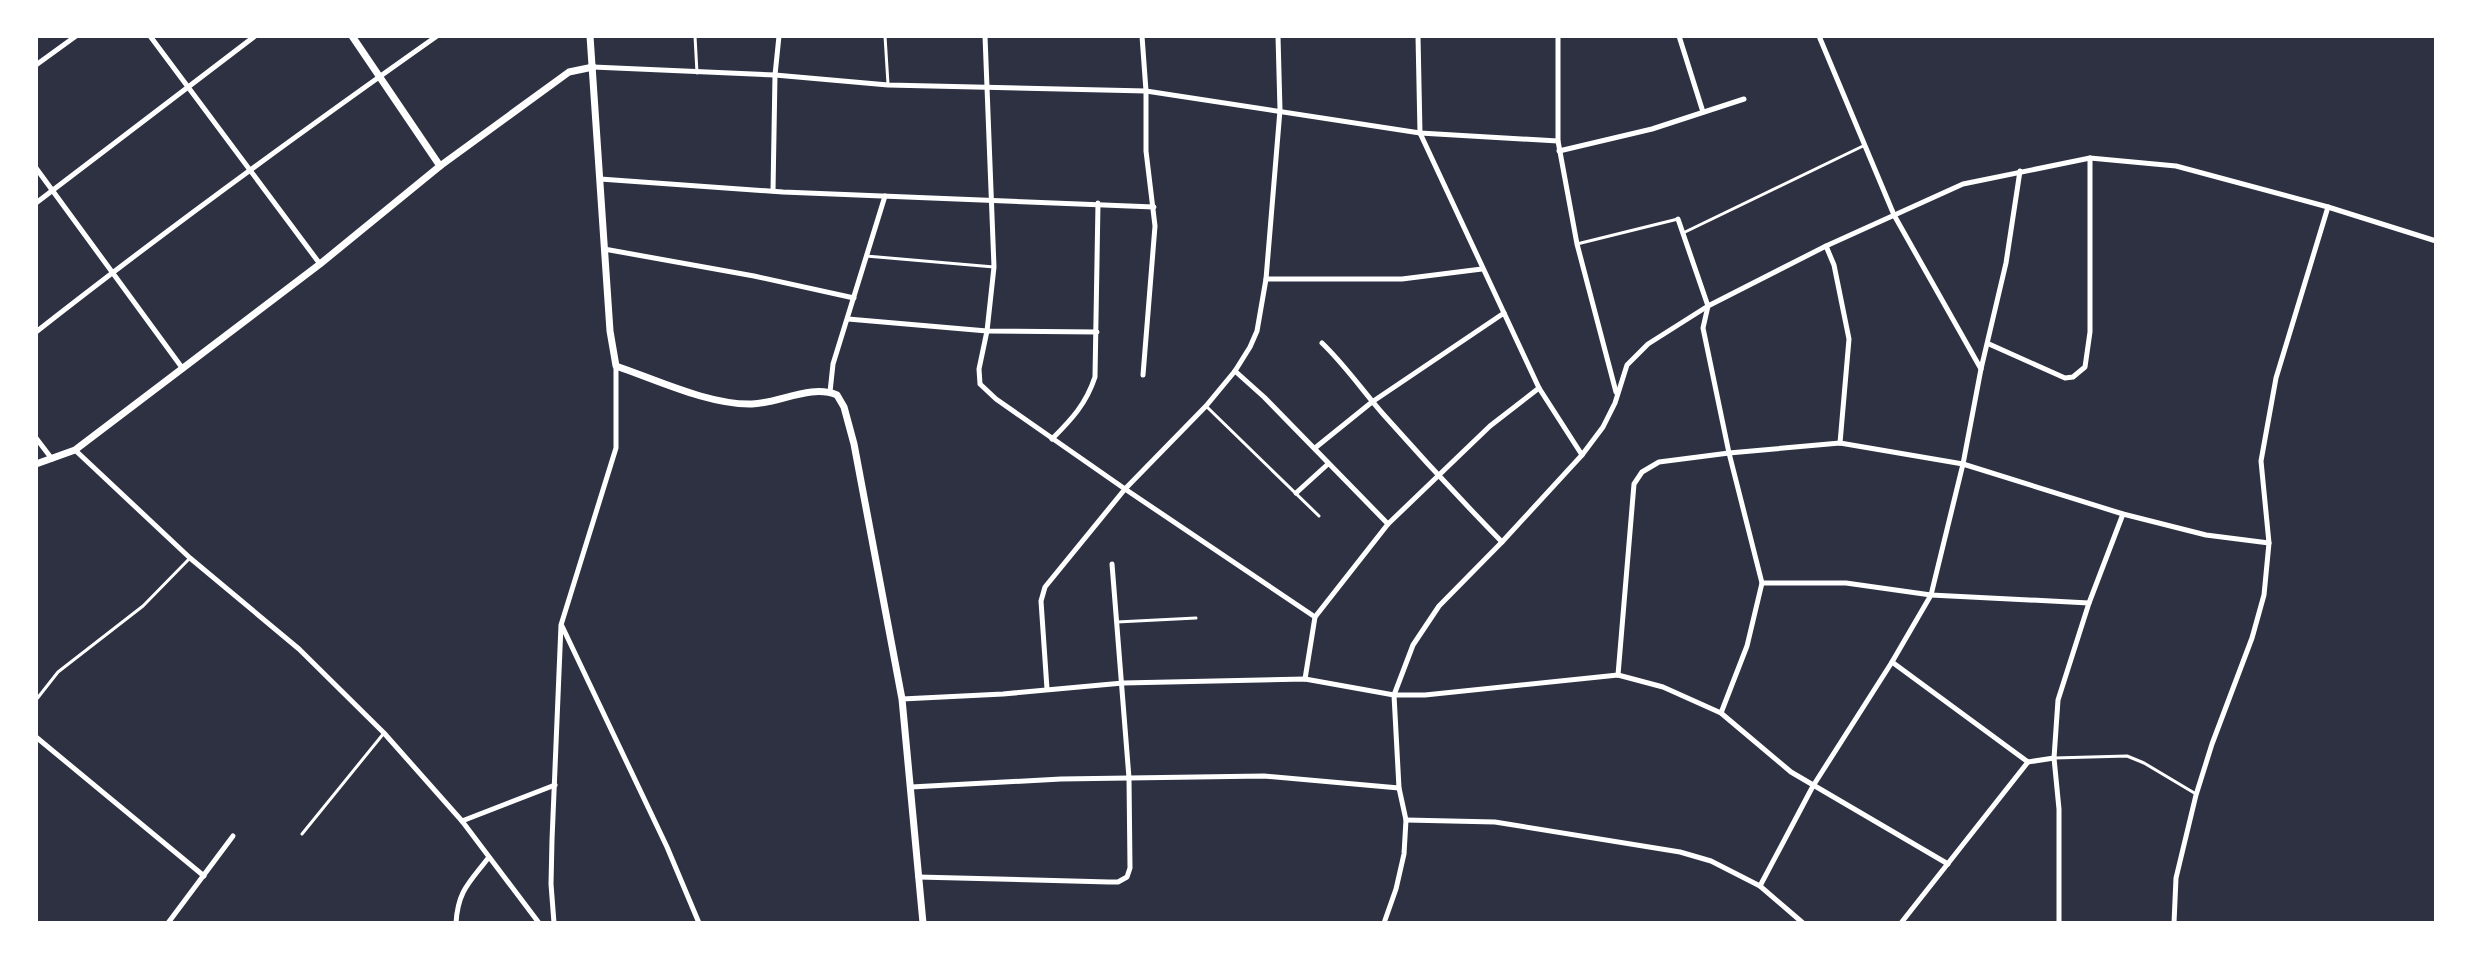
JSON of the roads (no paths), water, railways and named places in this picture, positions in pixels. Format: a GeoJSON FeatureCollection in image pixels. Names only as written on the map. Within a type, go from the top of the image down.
{"type":"FeatureCollection","features":[{"type":"Feature","properties":{"kind":"street"},"geometry":{"type":"LineString","coordinates":[[36,65],[76,36]]}},
{"type":"Feature","properties":{"kind":"street"},"geometry":{"type":"LineString","coordinates":[[150,36],[320,264]]}},
{"type":"Feature","properties":{"kind":"street"},"geometry":{"type":"LineString","coordinates":[[36,203],[255,36]]}},
{"type":"Feature","properties":{"kind":"street"},"geometry":{"type":"LineString","coordinates":[[352,36],[440,166]]}},
{"type":"Feature","properties":{"kind":"street"},"geometry":{"type":"LineString","coordinates":[[36,332],[112,272],[437,36]]}},
{"type":"Feature","properties":{"kind":"street"},"geometry":{"type":"LineString","coordinates":[[554,923],[551,884],[561,625],[616,448],[616,366],[610,331],[590,36]]}},
{"type":"Feature","properties":{"kind":"street"},"geometry":{"type":"LineString","coordinates":[[773,191],[775,75],[779,36]]}},
{"type":"Feature","properties":{"kind":"street"},"geometry":{"type":"LineString","coordinates":[[985,36],[994,267],[979,369],[980,384],[1052,439],[1315,617]]}},
{"type":"Feature","properties":{"kind":"street"},"geometry":{"type":"LineString","coordinates":[[1142,36],[1146,151],[1155,226],[1143,375]]}},
{"type":"Feature","properties":{"kind":"street"},"geometry":{"type":"LineString","coordinates":[[1047,689],[1042,593],[1045,587],[1125,489],[1206,406],[1235,371],[1257,331],[1266,279],[1280,110],[1278,36]]}},
{"type":"Feature","properties":{"kind":"street"},"geometry":{"type":"LineString","coordinates":[[1418,36],[1420,133],[1539,388],[1582,455]]}},
{"type":"Feature","properties":{"kind":"street"},"geometry":{"type":"LineString","coordinates":[[1558,36],[1559,151],[1577,244],[1617,395]]}},
{"type":"Feature","properties":{"kind":"street"},"geometry":{"type":"LineString","coordinates":[[1679,36],[1703,112]]}},
{"type":"Feature","properties":{"kind":"street"},"geometry":{"type":"LineString","coordinates":[[1819,36],[1894,215],[1981,369]]}},
{"type":"Feature","properties":{"kind":"street"},"geometry":{"type":"LineString","coordinates":[[36,464],[75,450],[320,264],[440,166],[569,72],[593,67],[775,75],[888,85],[1146,91],[1420,133],[1558,141]]}},
{"type":"Feature","properties":{"kind":"street"},"geometry":{"type":"LineString","coordinates":[[1559,151],[1652,129],[1744,99]]}},
{"type":"Feature","properties":{"kind":"street"},"geometry":{"type":"LineString","coordinates":[[1989,344],[2065,378],[2073,377],[2085,367],[2090,332],[2090,158]]}},
{"type":"Feature","properties":{"kind":"street"},"geometry":{"type":"LineString","coordinates":[[1384,923],[1404,854],[1406,820],[1399,788],[1394,695],[1413,645],[1439,606],[1582,455],[1603,427],[1627,365],[1648,344],[1708,306],[1826,246],[1963,184],[2090,158],[2176,166],[2328,207],[2436,241]]}},
{"type":"Feature","properties":{"kind":"street"},"geometry":{"type":"LineString","coordinates":[[36,168],[183,369]]}},
{"type":"Feature","properties":{"kind":"street"},"geometry":{"type":"LineString","coordinates":[[1760,886],[1813,786],[1931,595],[1989,344],[2006,263],[2020,171]]}},
{"type":"Feature","properties":{"kind":"street"},"geometry":{"type":"LineString","coordinates":[[600,179],[773,191],[1154,207]]}},
{"type":"Feature","properties":{"kind":"street"},"geometry":{"type":"LineString","coordinates":[[830,392],[833,364],[885,196]]}},
{"type":"Feature","properties":{"kind":"street"},"geometry":{"type":"LineString","coordinates":[[1052,439],[1088,397],[1095,377],[1098,203]]}},
{"type":"Feature","properties":{"kind":"street"},"geometry":{"type":"LineString","coordinates":[[2174,923],[2176,878],[2196,795],[2252,638],[2264,595],[2269,543],[2261,461],[2276,378],[2328,207]]}},
{"type":"Feature","properties":{"kind":"street"},"geometry":{"type":"LineString","coordinates":[[1678,219],[1708,306],[1703,328],[1729,453],[1762,583],[1747,646],[1721,713]]}},
{"type":"Feature","properties":{"kind":"street"},"geometry":{"type":"LineString","coordinates":[[1826,246],[1834,265],[1849,339],[1840,443]]}},
{"type":"Feature","properties":{"kind":"street"},"geometry":{"type":"LineString","coordinates":[[604,249],[854,298]]}},
{"type":"Feature","properties":{"kind":"street"},"geometry":{"type":"LineString","coordinates":[[1266,279],[1402,279],[1482,269]]}},
{"type":"Feature","properties":{"kind":"street"},"geometry":{"type":"LineString","coordinates":[[1315,448],[1372,402],[1504,313]]}},
{"type":"Feature","properties":{"kind":"street"},"geometry":{"type":"LineString","coordinates":[[848,319],[987,331],[1097,332]]}},
{"type":"Feature","properties":{"kind":"street"},"geometry":{"type":"LineString","coordinates":[[1322,343],[1438,477],[1502,542]]}},
{"type":"Feature","properties":{"kind":"street"},"geometry":{"type":"LineString","coordinates":[[616,366],[725,401],[753,404],[820,391],[837,395],[842,401],[854,444],[902,699],[923,923]]}},
{"type":"Feature","properties":{"kind":"street"},"geometry":{"type":"LineString","coordinates":[[1235,371],[1388,524]]}},
{"type":"Feature","properties":{"kind":"street"},"geometry":{"type":"LineString","coordinates":[[1305,679],[1315,617],[1388,524],[1490,426],[1539,388]]}},
{"type":"Feature","properties":{"kind":"street"},"geometry":{"type":"LineString","coordinates":[[36,438],[52,459]]}},
{"type":"Feature","properties":{"kind":"street"},"geometry":{"type":"LineString","coordinates":[[1618,675],[1634,484],[1637,477],[1659,462],[1840,443],[1963,464],[2123,514],[2206,535],[2269,543]]}},
{"type":"Feature","properties":{"kind":"street"},"geometry":{"type":"LineString","coordinates":[[75,450],[190,558],[299,649],[384,733],[462,821],[539,923]]}},
{"type":"Feature","properties":{"kind":"street"},"geometry":{"type":"LineString","coordinates":[[1296,493],[1328,464]]}},
{"type":"Feature","properties":{"kind":"street"},"geometry":{"type":"LineString","coordinates":[[2059,923],[2059,809],[2054,758],[2058,700],[2089,603],[2123,514]]}},
{"type":"Feature","properties":{"kind":"street"},"geometry":{"type":"LineString","coordinates":[[918,877],[1124,880],[1130,868],[1129,778],[1112,564]]}},
{"type":"Feature","properties":{"kind":"street"},"geometry":{"type":"LineString","coordinates":[[1762,583],[1846,583],[1931,595],[2089,603]]}},
{"type":"Feature","properties":{"kind":"street"},"geometry":{"type":"LineString","coordinates":[[561,625],[667,847],[699,923]]}},
{"type":"Feature","properties":{"kind":"street"},"geometry":{"type":"LineString","coordinates":[[1892,662],[2028,762]]}},
{"type":"Feature","properties":{"kind":"street"},"geometry":{"type":"LineString","coordinates":[[902,699],[1123,683],[1305,679],[1394,695],[1425,695],[1618,675],[1663,687],[1721,713],[1791,772],[1948,864]]}},
{"type":"Feature","properties":{"kind":"street"},"geometry":{"type":"LineString","coordinates":[[36,737],[204,876]]}},
{"type":"Feature","properties":{"kind":"street"},"geometry":{"type":"LineString","coordinates":[[1901,923],[2028,762],[2054,758]]}},
{"type":"Feature","properties":{"kind":"street"},"geometry":{"type":"LineString","coordinates":[[911,787],[1264,776],[1399,788]]}},
{"type":"Feature","properties":{"kind":"street"},"geometry":{"type":"LineString","coordinates":[[462,821],[555,785]]}},
{"type":"Feature","properties":{"kind":"street"},"geometry":{"type":"LineString","coordinates":[[1406,820],[1495,822],[1680,852],[1711,861],[1760,886],[1803,923]]}},
{"type":"Feature","properties":{"kind":"street"},"geometry":{"type":"LineString","coordinates":[[168,923],[233,836]]}},
{"type":"Feature","properties":{"kind":"street"},"geometry":{"type":"LineString","coordinates":[[456,923],[457,903],[463,890],[489,857]]}},
{"type":"Feature","properties":{"kind":"lane"},"geometry":{"type":"LineString","coordinates":[[695,36],[697,73]]}},
{"type":"Feature","properties":{"kind":"lane"},"geometry":{"type":"LineString","coordinates":[[885,36],[888,85]]}},
{"type":"Feature","properties":{"kind":"lane"},"geometry":{"type":"LineString","coordinates":[[1683,233],[1865,146]]}},
{"type":"Feature","properties":{"kind":"lane"},"geometry":{"type":"LineString","coordinates":[[1577,244],[1678,219]]}},
{"type":"Feature","properties":{"kind":"lane"},"geometry":{"type":"LineString","coordinates":[[865,256],[994,267]]}},
{"type":"Feature","properties":{"kind":"lane"},"geometry":{"type":"LineString","coordinates":[[1206,406],[1319,516]]}},
{"type":"Feature","properties":{"kind":"lane"},"geometry":{"type":"LineString","coordinates":[[36,700],[58,672],[143,606],[190,558]]}},
{"type":"Feature","properties":{"kind":"lane"},"geometry":{"type":"LineString","coordinates":[[1117,622],[1196,618]]}},
{"type":"Feature","properties":{"kind":"lane"},"geometry":{"type":"LineString","coordinates":[[302,834],[384,733]]}},
{"type":"Feature","properties":{"kind":"lane"},"geometry":{"type":"LineString","coordinates":[[2054,758],[2127,756],[2196,795]]}}]}
